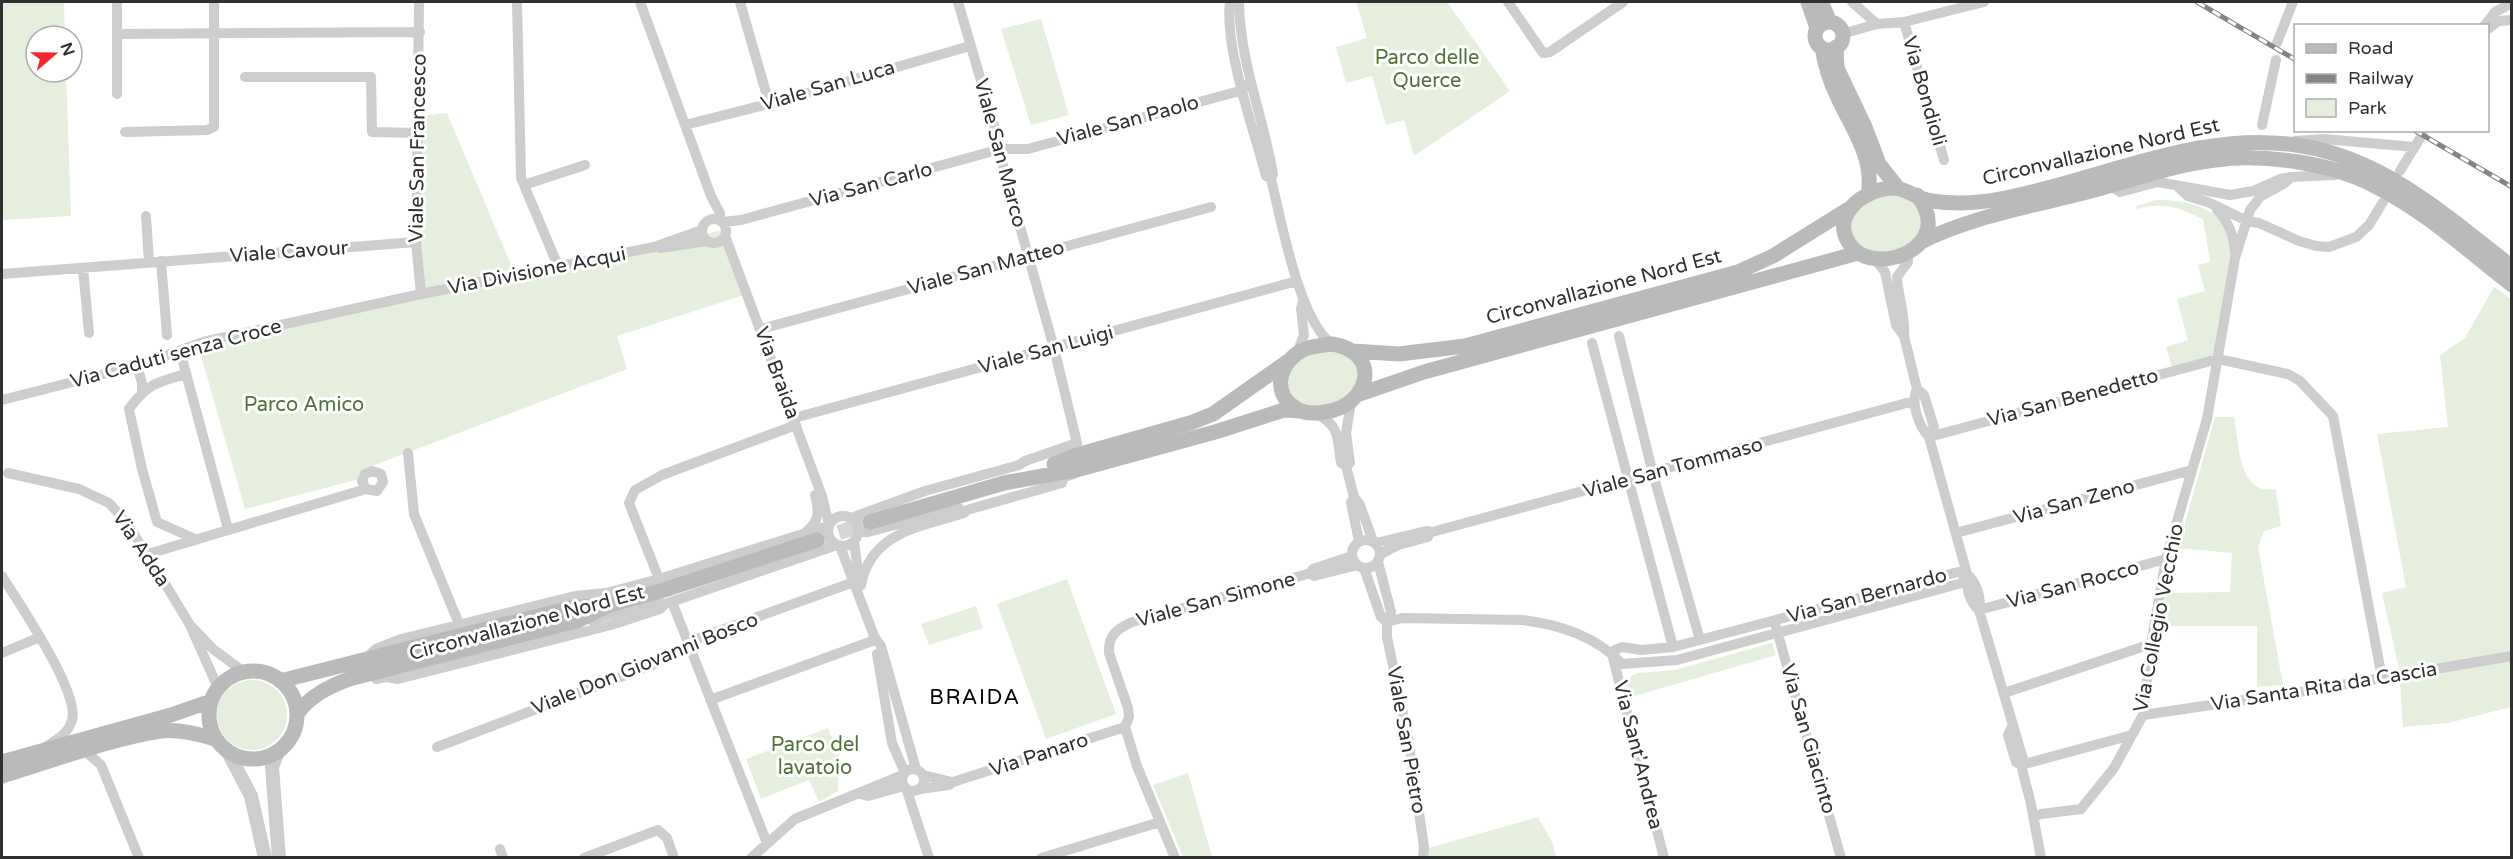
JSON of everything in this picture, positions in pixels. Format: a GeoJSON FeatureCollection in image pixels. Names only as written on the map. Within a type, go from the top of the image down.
{"type":"FeatureCollection","features":[{"type":"Feature","properties":{"kind":"main road"},"geometry":{"type":"LineString","coordinates":[[1811,2],[1823,25]]}},
{"type":"Feature","properties":{"kind":"main road"},"geometry":{"type":"LineString","coordinates":[[1823,25],[1815,39],[1833,43]]}},
{"type":"Feature","properties":{"kind":"main road"},"geometry":{"type":"LineString","coordinates":[[1823,25],[1836,25],[1830,78],[1865,157],[1869,179],[1868,195]]}},
{"type":"Feature","properties":{"kind":"main road"},"geometry":{"type":"LineString","coordinates":[[1833,43],[1837,68],[1865,127],[1879,164],[1898,188]]}},
{"type":"Feature","properties":{"kind":"main road","name":"Circonvallazione Nord Est"},"geometry":{"type":"LineString","coordinates":[[1353,351],[1400,354],[1465,346],[1738,272],[1773,256],[1877,191],[1898,188],[1929,201],[1953,203],[1998,200],[2192,150],[2236,142],[2283,143],[2335,154],[2401,183],[2511,267]]}},
{"type":"Feature","properties":{"kind":"main road","name":"Circonvallazione Nord Est"},"geometry":{"type":"LineString","coordinates":[[1875,259],[1908,252],[1937,234],[2110,186],[2216,160],[2257,158],[2303,163],[2350,175],[2375,185],[2410,206],[2511,285]]}},
{"type":"Feature","properties":{"kind":"main road"},"geometry":{"type":"LineString","coordinates":[[1917,195],[1927,210],[1929,223],[1928,234],[1921,242]]}},
{"type":"Feature","properties":{"kind":"main road"},"geometry":{"type":"LineString","coordinates":[[1850,208],[1844,223],[1846,239],[1858,253],[1875,259]]}},
{"type":"Feature","properties":{"kind":"main road","name":"Circonvallazione Nord Est"},"geometry":{"type":"LineString","coordinates":[[1356,398],[1435,369],[1858,253]]}},
{"type":"Feature","properties":{"kind":"main road"},"geometry":{"type":"LineString","coordinates":[[870,522],[1004,483],[1012,478],[1078,456],[1213,414],[1304,349],[1332,344],[1353,351],[1362,362],[1366,373],[1356,398],[1342,408],[1317,414],[1284,410],[1078,456]]}},
{"type":"Feature","properties":{"kind":"main road"},"geometry":{"type":"LineString","coordinates":[[1292,358],[1281,377],[1281,386],[1288,403],[1300,411]]}},
{"type":"Feature","properties":{"kind":"main road","name":"Circonvallazione Nord Est"},"geometry":{"type":"LineString","coordinates":[[278,752],[292,736],[297,714],[304,704],[325,688],[364,667],[574,607],[664,590],[811,536]]}},
{"type":"Feature","properties":{"kind":"main road","name":"Circonvallazione Nord Est"},"geometry":{"type":"LineString","coordinates":[[280,681],[364,667],[577,621],[608,599]]}},
{"type":"Feature","properties":{"kind":"main road"},"geometry":{"type":"LineString","coordinates":[[2,762],[171,715],[215,694],[230,678],[244,672],[263,672],[280,681],[292,696],[297,714]]}},
{"type":"Feature","properties":{"kind":"main road"},"geometry":{"type":"LineString","coordinates":[[215,694],[209,720],[215,739],[228,752],[249,760],[264,758],[278,752]]}},
{"type":"Feature","properties":{"kind":"main road"},"geometry":{"type":"LineString","coordinates":[[2,776],[107,744],[162,731],[190,732],[215,739]]}},
{"type":"Feature","properties":{"kind":"street"},"geometry":{"type":"LineString","coordinates":[[117,2],[117,94]]}},
{"type":"Feature","properties":{"kind":"street"},"geometry":{"type":"LineString","coordinates":[[125,132],[207,130],[214,127],[214,2]]}},
{"type":"Feature","properties":{"kind":"street","name":"Viale San Francesco"},"geometry":{"type":"LineString","coordinates":[[419,2],[416,242],[421,294]]}},
{"type":"Feature","properties":{"kind":"street"},"geometry":{"type":"LineString","coordinates":[[517,2],[521,178],[558,266]]}},
{"type":"Feature","properties":{"kind":"street","name":"Via Braida"},"geometry":{"type":"LineString","coordinates":[[640,2],[711,196],[720,213],[720,232],[737,265],[822,496],[829,525],[829,537],[839,545],[858,583],[875,638],[881,646],[912,781],[918,820],[929,858]]}},
{"type":"Feature","properties":{"kind":"street"},"geometry":{"type":"LineString","coordinates":[[740,2],[767,96],[772,103]]}},
{"type":"Feature","properties":{"kind":"street","name":"Viale San Marco"},"geometry":{"type":"LineString","coordinates":[[958,2],[1001,149],[1002,162],[1054,348],[1078,456]]}},
{"type":"Feature","properties":{"kind":"street"},"geometry":{"type":"LineString","coordinates":[[1230,2],[1228,17],[1266,176],[1271,179]]}},
{"type":"Feature","properties":{"kind":"street"},"geometry":{"type":"LineString","coordinates":[[1239,2],[1240,38],[1246,86],[1260,120],[1270,158],[1273,174],[1271,179],[1297,281],[1303,302],[1325,339],[1332,344]]}},
{"type":"Feature","properties":{"kind":"street"},"geometry":{"type":"LineString","coordinates":[[1508,2],[1543,53],[1550,52],[1623,2]]}},
{"type":"Feature","properties":{"kind":"street"},"geometry":{"type":"LineString","coordinates":[[1852,2],[1877,24]]}},
{"type":"Feature","properties":{"kind":"street","name":"Via Bondioli"},"geometry":{"type":"LineString","coordinates":[[1833,43],[1877,24],[1904,22],[1984,2]]}},
{"type":"Feature","properties":{"kind":"street"},"geometry":{"type":"LineString","coordinates":[[2277,43],[2293,2]]}},
{"type":"Feature","properties":{"kind":"street"},"geometry":{"type":"LineString","coordinates":[[2486,24],[2495,12],[2511,3]]}},
{"type":"Feature","properties":{"kind":"street"},"geometry":{"type":"LineString","coordinates":[[2489,28],[2498,21],[2511,20]]}},
{"type":"Feature","properties":{"kind":"street","name":"Via Bondioli"},"geometry":{"type":"LineString","coordinates":[[1904,22],[1944,160]]}},
{"type":"Feature","properties":{"kind":"street"},"geometry":{"type":"LineString","coordinates":[[118,34],[420,32]]}},
{"type":"Feature","properties":{"kind":"street","name":"Viale San Luca"},"geometry":{"type":"LineString","coordinates":[[685,125],[772,103],[970,46]]}},
{"type":"Feature","properties":{"kind":"street"},"geometry":{"type":"LineString","coordinates":[[2262,125],[2276,60]]}},
{"type":"Feature","properties":{"kind":"street"},"geometry":{"type":"LineString","coordinates":[[246,77],[371,77],[372,132],[418,134]]}},
{"type":"Feature","properties":{"kind":"street","name":"Viale San Paolo"},"geometry":{"type":"LineString","coordinates":[[1001,149],[1028,149],[1246,86]]}},
{"type":"Feature","properties":{"kind":"street"},"geometry":{"type":"LineString","coordinates":[[2283,143],[2324,139],[2417,143],[2400,171]]}},
{"type":"Feature","properties":{"kind":"street","name":"Via San Carlo"},"geometry":{"type":"LineString","coordinates":[[720,232],[741,220],[1001,149]]}},
{"type":"Feature","properties":{"kind":"street"},"geometry":{"type":"LineString","coordinates":[[524,185],[585,165]]}},
{"type":"Feature","properties":{"kind":"street"},"geometry":{"type":"LineString","coordinates":[[2291,177],[2350,175]]}},
{"type":"Feature","properties":{"kind":"street","name":"Circonvallazione Nord Est"},"geometry":{"type":"LineString","coordinates":[[2110,186],[2120,192],[2158,182],[2230,195],[2253,191],[2280,179],[2291,177]]}},
{"type":"Feature","properties":{"kind":"street","name":"Via Collegio Vecchio"},"geometry":{"type":"LineString","coordinates":[[2034,817],[2081,809],[2114,768],[2143,715],[2151,644],[2166,559],[2207,419],[2235,258],[2250,210],[2261,196],[2285,183],[2291,177]]}},
{"type":"Feature","properties":{"kind":"street"},"geometry":{"type":"LineString","coordinates":[[2177,186],[2188,196],[2210,203],[2247,221],[2259,223],[2299,242],[2329,247],[2356,237],[2369,225],[2383,202]]}},
{"type":"Feature","properties":{"kind":"street"},"geometry":{"type":"LineString","coordinates":[[711,196],[703,226],[720,232]]}},
{"type":"Feature","properties":{"kind":"street","name":"Via Collegio Vecchio"},"geometry":{"type":"LineString","coordinates":[[2210,203],[2225,218],[2231,228],[2235,241],[2235,258]]}},
{"type":"Feature","properties":{"kind":"street","name":"Viale San Matteo"},"geometry":{"type":"LineString","coordinates":[[761,329],[1211,207]]}},
{"type":"Feature","properties":{"kind":"street"},"geometry":{"type":"LineString","coordinates":[[146,216],[149,262]]}},
{"type":"Feature","properties":{"kind":"street","name":"Via Divisione Acqui"},"geometry":{"type":"LineString","coordinates":[[421,294],[654,247],[714,219],[720,232],[663,249],[654,247]]}},
{"type":"Feature","properties":{"kind":"street","name":"Viale Cavour"},"geometry":{"type":"LineString","coordinates":[[2,273],[416,242]]}},
{"type":"Feature","properties":{"kind":"street"},"geometry":{"type":"LineString","coordinates":[[1908,252],[1908,262],[1897,277],[1899,303],[1905,327],[1904,336],[1917,389],[1914,401],[1922,430],[1929,437],[1967,574],[1966,583],[1972,605],[1979,610],[2004,693],[2012,727],[2008,735],[2016,762],[2021,765],[2041,858]]}},
{"type":"Feature","properties":{"kind":"street"},"geometry":{"type":"LineString","coordinates":[[1875,259],[1885,272],[1896,325],[1904,336]]}},
{"type":"Feature","properties":{"kind":"street"},"geometry":{"type":"LineString","coordinates":[[161,261],[167,335]]}},
{"type":"Feature","properties":{"kind":"street"},"geometry":{"type":"LineString","coordinates":[[83,268],[89,333]]}},
{"type":"Feature","properties":{"kind":"street","name":"Viale San Luigi"},"geometry":{"type":"LineString","coordinates":[[659,579],[629,503],[635,490],[662,476],[795,422],[1297,281]]}},
{"type":"Feature","properties":{"kind":"street","name":"Via Caduti senza Croce"},"geometry":{"type":"LineString","coordinates":[[2,400],[137,365],[203,342],[421,294]]}},
{"type":"Feature","properties":{"kind":"street"},"geometry":{"type":"LineString","coordinates":[[1292,358],[1304,335],[1301,309],[1303,302]]}},
{"type":"Feature","properties":{"kind":"street"},"geometry":{"type":"LineString","coordinates":[[1619,336],[1653,474],[1700,640]]}},
{"type":"Feature","properties":{"kind":"street"},"geometry":{"type":"LineString","coordinates":[[1592,343],[1674,647]]}},
{"type":"Feature","properties":{"kind":"street"},"geometry":{"type":"LineString","coordinates":[[180,351],[228,529]]}},
{"type":"Feature","properties":{"kind":"street"},"geometry":{"type":"LineString","coordinates":[[2218,359],[2288,374],[2300,381],[2333,416],[2382,678]]}},
{"type":"Feature","properties":{"kind":"street","name":"Via San Benedetto"},"geometry":{"type":"LineString","coordinates":[[1929,437],[2218,359]]}},
{"type":"Feature","properties":{"kind":"street"},"geometry":{"type":"LineString","coordinates":[[137,365],[142,392]]}},
{"type":"Feature","properties":{"kind":"street"},"geometry":{"type":"LineString","coordinates":[[186,374],[154,382],[142,392],[129,409],[142,469],[157,522],[195,539]]}},
{"type":"Feature","properties":{"kind":"street"},"geometry":{"type":"LineString","coordinates":[[1917,389],[1924,394],[1934,427],[1929,437]]}},
{"type":"Feature","properties":{"kind":"street"},"geometry":{"type":"LineString","coordinates":[[1346,466],[1350,463],[1346,433],[1356,398]]}},
{"type":"Feature","properties":{"kind":"street","name":"Viale San Tommaso"},"geometry":{"type":"LineString","coordinates":[[1374,542],[1426,531],[1432,532],[1629,481],[1914,401]]}},
{"type":"Feature","properties":{"kind":"street"},"geometry":{"type":"LineString","coordinates":[[1317,414],[1332,423],[1338,439],[1341,463],[1346,466],[1354,497],[1360,505],[1380,558],[1372,567],[1358,563],[1353,548],[1359,541]]}},
{"type":"Feature","properties":{"kind":"street"},"geometry":{"type":"LineString","coordinates":[[408,453],[414,514],[459,624]]}},
{"type":"Feature","properties":{"kind":"street"},"geometry":{"type":"LineString","coordinates":[[608,599],[659,579],[811,536],[845,517],[925,491],[1019,465],[1026,466],[1069,454],[1078,456],[1062,483],[967,510],[964,513],[899,533],[888,540],[870,559],[858,583]]}},
{"type":"Feature","properties":{"kind":"street","name":"Via San Zeno"},"geometry":{"type":"LineString","coordinates":[[1956,533],[2192,470]]}},
{"type":"Feature","properties":{"kind":"street","name":"Via Adda"},"geometry":{"type":"LineString","coordinates":[[4,471],[79,489],[109,503],[126,522],[148,554],[190,625],[215,694]]}},
{"type":"Feature","properties":{"kind":"street","name":"Via Braida"},"geometry":{"type":"LineString","coordinates":[[811,536],[812,527],[818,518],[813,489],[816,481]]}},
{"type":"Feature","properties":{"kind":"street"},"geometry":{"type":"LineString","coordinates":[[148,554],[366,489]]}},
{"type":"Feature","properties":{"kind":"street","name":"Via Braida"},"geometry":{"type":"LineString","coordinates":[[822,496],[857,525],[858,583]]}},
{"type":"Feature","properties":{"kind":"street"},"geometry":{"type":"LineString","coordinates":[[1354,497],[1351,503],[1359,541]]}},
{"type":"Feature","properties":{"kind":"street"},"geometry":{"type":"LineString","coordinates":[[839,545],[868,532],[963,506],[967,510]]}},
{"type":"Feature","properties":{"kind":"street","name":"Viale San Tommaso"},"geometry":{"type":"LineString","coordinates":[[1380,558],[1398,545],[1429,537],[1432,532]]}},
{"type":"Feature","properties":{"kind":"street"},"geometry":{"type":"LineString","coordinates":[[1359,541],[1374,542]]}},
{"type":"Feature","properties":{"kind":"street","name":"Circonvallazione Nord Est"},"geometry":{"type":"LineString","coordinates":[[608,599],[575,596],[401,639],[376,649],[364,667],[369,681],[387,676],[398,678],[611,625],[660,609],[668,603],[839,545]]}},
{"type":"Feature","properties":{"kind":"street","name":"Viale San Pietro"},"geometry":{"type":"LineString","coordinates":[[1380,558],[1391,612],[1387,622],[1387,637],[1408,738],[1424,858]]}},
{"type":"Feature","properties":{"kind":"street","name":"Via San Rocco"},"geometry":{"type":"LineString","coordinates":[[1979,610],[2166,559]]}},
{"type":"Feature","properties":{"kind":"street","name":"Viale San Pietro"},"geometry":{"type":"LineString","coordinates":[[1358,563],[1381,617],[1387,622]]}},
{"type":"Feature","properties":{"kind":"street","name":"Viale San Simone"},"geometry":{"type":"LineString","coordinates":[[1125,727],[1129,717],[1128,708],[1109,653],[1112,634],[1119,628],[1132,622],[1311,573],[1313,569],[1358,563]]}},
{"type":"Feature","properties":{"kind":"street","name":"Via San Bernardo"},"geometry":{"type":"LineString","coordinates":[[1387,622],[1402,618],[1523,620],[1566,629],[1604,646],[1622,664],[1677,660],[1962,584],[1967,574],[1958,572],[1674,647],[1641,650],[1622,646],[1611,652]]}},
{"type":"Feature","properties":{"kind":"street"},"geometry":{"type":"LineString","coordinates":[[2,576],[40,637],[70,696],[73,718],[66,734],[42,750]]}},
{"type":"Feature","properties":{"kind":"street","name":"Viale Don Giovanni Bosco"},"geometry":{"type":"LineString","coordinates":[[437,747],[652,665],[684,648],[688,642],[858,583]]}},
{"type":"Feature","properties":{"kind":"street","name":"Circonvallazione Nord Est"},"geometry":{"type":"LineString","coordinates":[[577,621],[579,623],[656,602],[668,603]]}},
{"type":"Feature","properties":{"kind":"street"},"geometry":{"type":"LineString","coordinates":[[668,603],[688,642],[767,843]]}},
{"type":"Feature","properties":{"kind":"street","name":"Via San Giacinto"},"geometry":{"type":"LineString","coordinates":[[1774,620],[1841,858]]}},
{"type":"Feature","properties":{"kind":"street","name":"Via Adda"},"geometry":{"type":"LineString","coordinates":[[190,625],[213,648],[244,672]]}},
{"type":"Feature","properties":{"kind":"street"},"geometry":{"type":"LineString","coordinates":[[2,653],[40,637]]}},
{"type":"Feature","properties":{"kind":"street"},"geometry":{"type":"LineString","coordinates":[[710,700],[875,638]]}},
{"type":"Feature","properties":{"kind":"street"},"geometry":{"type":"LineString","coordinates":[[2004,693],[2151,644]]}},
{"type":"Feature","properties":{"kind":"street","name":"Via Sant'Andrea"},"geometry":{"type":"LineString","coordinates":[[1611,652],[1664,858]]}},
{"type":"Feature","properties":{"kind":"street","name":"Via Santa Rita da Cascia"},"geometry":{"type":"LineString","coordinates":[[2143,715],[2509,658]]}},
{"type":"Feature","properties":{"kind":"street"},"geometry":{"type":"LineString","coordinates":[[1125,727],[1137,766],[1175,858]]}},
{"type":"Feature","properties":{"kind":"street","name":"Via Panaro"},"geometry":{"type":"LineString","coordinates":[[912,781],[949,785],[1125,727]]}},
{"type":"Feature","properties":{"kind":"street"},"geometry":{"type":"LineString","coordinates":[[2021,765],[2132,735]]}},
{"type":"Feature","properties":{"kind":"street"},"geometry":{"type":"LineString","coordinates":[[101,765],[107,744]]}},
{"type":"Feature","properties":{"kind":"street"},"geometry":{"type":"LineString","coordinates":[[85,751],[101,765],[139,858]]}},
{"type":"Feature","properties":{"kind":"street"},"geometry":{"type":"LineString","coordinates":[[228,752],[251,796],[265,858]]}},
{"type":"Feature","properties":{"kind":"street"},"geometry":{"type":"LineString","coordinates":[[278,752],[272,767],[279,858]]}},
{"type":"Feature","properties":{"kind":"street"},"geometry":{"type":"LineString","coordinates":[[751,858],[795,819],[860,794],[868,796],[912,781]]}},
{"type":"Feature","properties":{"kind":"street"},"geometry":{"type":"LineString","coordinates":[[1041,858],[1160,822]]}},
{"type":"Feature","properties":{"kind":"street"},"geometry":{"type":"LineString","coordinates":[[584,858],[658,830],[667,838],[674,858]]}},
{"type":"Feature","properties":{"kind":"green space"},"geometry":{"type":"Polygon","coordinates":[[[2,2],[64,2],[65,24],[24,24],[24,84],[66,84],[71,216],[2,220],[2,2]]]}},
{"type":"Feature","properties":{"kind":"green space","name":"Parco delle Querce"},"geometry":{"type":"Polygon","coordinates":[[[1356,2],[1447,2],[1510,91],[1414,156],[1404,120],[1386,125],[1372,76],[1346,83],[1336,47],[1367,38],[1356,2]]]}},
{"type":"Feature","properties":{"kind":"green space"},"geometry":{"type":"Polygon","coordinates":[[[1041,19],[1069,115],[1031,125],[1001,29],[1041,19]]]}},
{"type":"Feature","properties":{"kind":"green space","name":"Parco Amico"},"geometry":{"type":"Polygon","coordinates":[[[447,113],[515,274],[728,229],[750,293],[617,336],[627,369],[372,466],[359,479],[245,509],[197,342],[418,292],[416,117],[447,113]]]}},
{"type":"Feature","properties":{"kind":"green space"},"geometry":{"type":"Polygon","coordinates":[[[1882,195],[1902,195],[1918,205],[1922,231],[1906,245],[1890,251],[1876,252],[1863,248],[1854,240],[1849,230],[1850,219],[1857,208],[1882,195]]]}},
{"type":"Feature","properties":{"kind":"green space"},"geometry":{"type":"Polygon","coordinates":[[[2156,200],[2190,204],[2212,214],[2225,230],[2230,251],[2230,275],[2215,355],[2172,368],[2166,347],[2188,340],[2177,299],[2205,291],[2198,265],[2210,262],[2203,219],[2171,207],[2156,206],[2137,209],[2136,206],[2156,200]]]}},
{"type":"Feature","properties":{"kind":"green space"},"geometry":{"type":"Polygon","coordinates":[[[2494,287],[2511,299],[2511,707],[2448,723],[2403,727],[2399,669],[2382,593],[2406,587],[2377,434],[2448,427],[2440,355],[2465,338],[2494,287]]]}},
{"type":"Feature","properties":{"kind":"green space"},"geometry":{"type":"Polygon","coordinates":[[[1338,350],[1354,360],[1361,372],[1359,383],[1351,394],[1325,407],[1311,407],[1298,403],[1289,392],[1287,385],[1287,376],[1296,361],[1308,355],[1338,350]]]}},
{"type":"Feature","properties":{"kind":"green space"},"geometry":{"type":"Polygon","coordinates":[[[2215,417],[2234,417],[2239,453],[2247,476],[2263,489],[2276,489],[2281,526],[2264,531],[2258,547],[2283,685],[2257,687],[2257,626],[2160,626],[2166,593],[2230,592],[2232,553],[2178,548],[2215,417]]]}},
{"type":"Feature","properties":{"kind":"green space"},"geometry":{"type":"Polygon","coordinates":[[[1067,579],[1116,714],[1046,739],[997,604],[1067,579]]]}},
{"type":"Feature","properties":{"kind":"green space"},"geometry":{"type":"Polygon","coordinates":[[[976,606],[983,628],[929,645],[921,624],[976,606]]]}},
{"type":"Feature","properties":{"kind":"green space"},"geometry":{"type":"Polygon","coordinates":[[[1772,643],[1776,655],[1628,698],[1624,680],[1638,673],[1675,670],[1772,643]]]}},
{"type":"Feature","properties":{"kind":"green space"},"geometry":{"type":"Polygon","coordinates":[[[252,680],[271,686],[281,696],[287,715],[281,734],[271,744],[252,750],[233,744],[223,734],[217,715],[223,696],[233,686],[252,680]]]}},
{"type":"Feature","properties":{"kind":"green space","name":"Parco del lavatoio"},"geometry":{"type":"Polygon","coordinates":[[[828,728],[839,756],[838,791],[819,802],[809,780],[761,799],[746,759],[828,728]]]}},
{"type":"Feature","properties":{"kind":"green space"},"geometry":{"type":"Polygon","coordinates":[[[1188,773],[1212,857],[1183,857],[1153,785],[1188,773]]]}},
{"type":"Feature","properties":{"kind":"green space"},"geometry":{"type":"Polygon","coordinates":[[[1538,817],[1553,844],[1556,857],[1424,858],[1425,849],[1538,817]]]}},
{"type":"Feature","properties":{"kind":"tunnel"},"geometry":{"type":"LineString","coordinates":[[2419,140],[2424,132]]}},
{"type":"Feature","properties":{"kind":"tunnel"},"geometry":{"type":"LineString","coordinates":[[817,540],[870,522]]}},
{"type":"Feature","properties":{"kind":"railway"},"geometry":{"type":"LineString","coordinates":[[2197,2],[2294,59]]}},
{"type":"Feature","properties":{"kind":"railway"},"geometry":{"type":"LineString","coordinates":[[2417,132],[2512,187]]}},
{"type":"Feature","properties":{"kind":"district","name":"BRAIDA"},"geometry":{"type":"Point","coordinates":[975,697]}}]}
